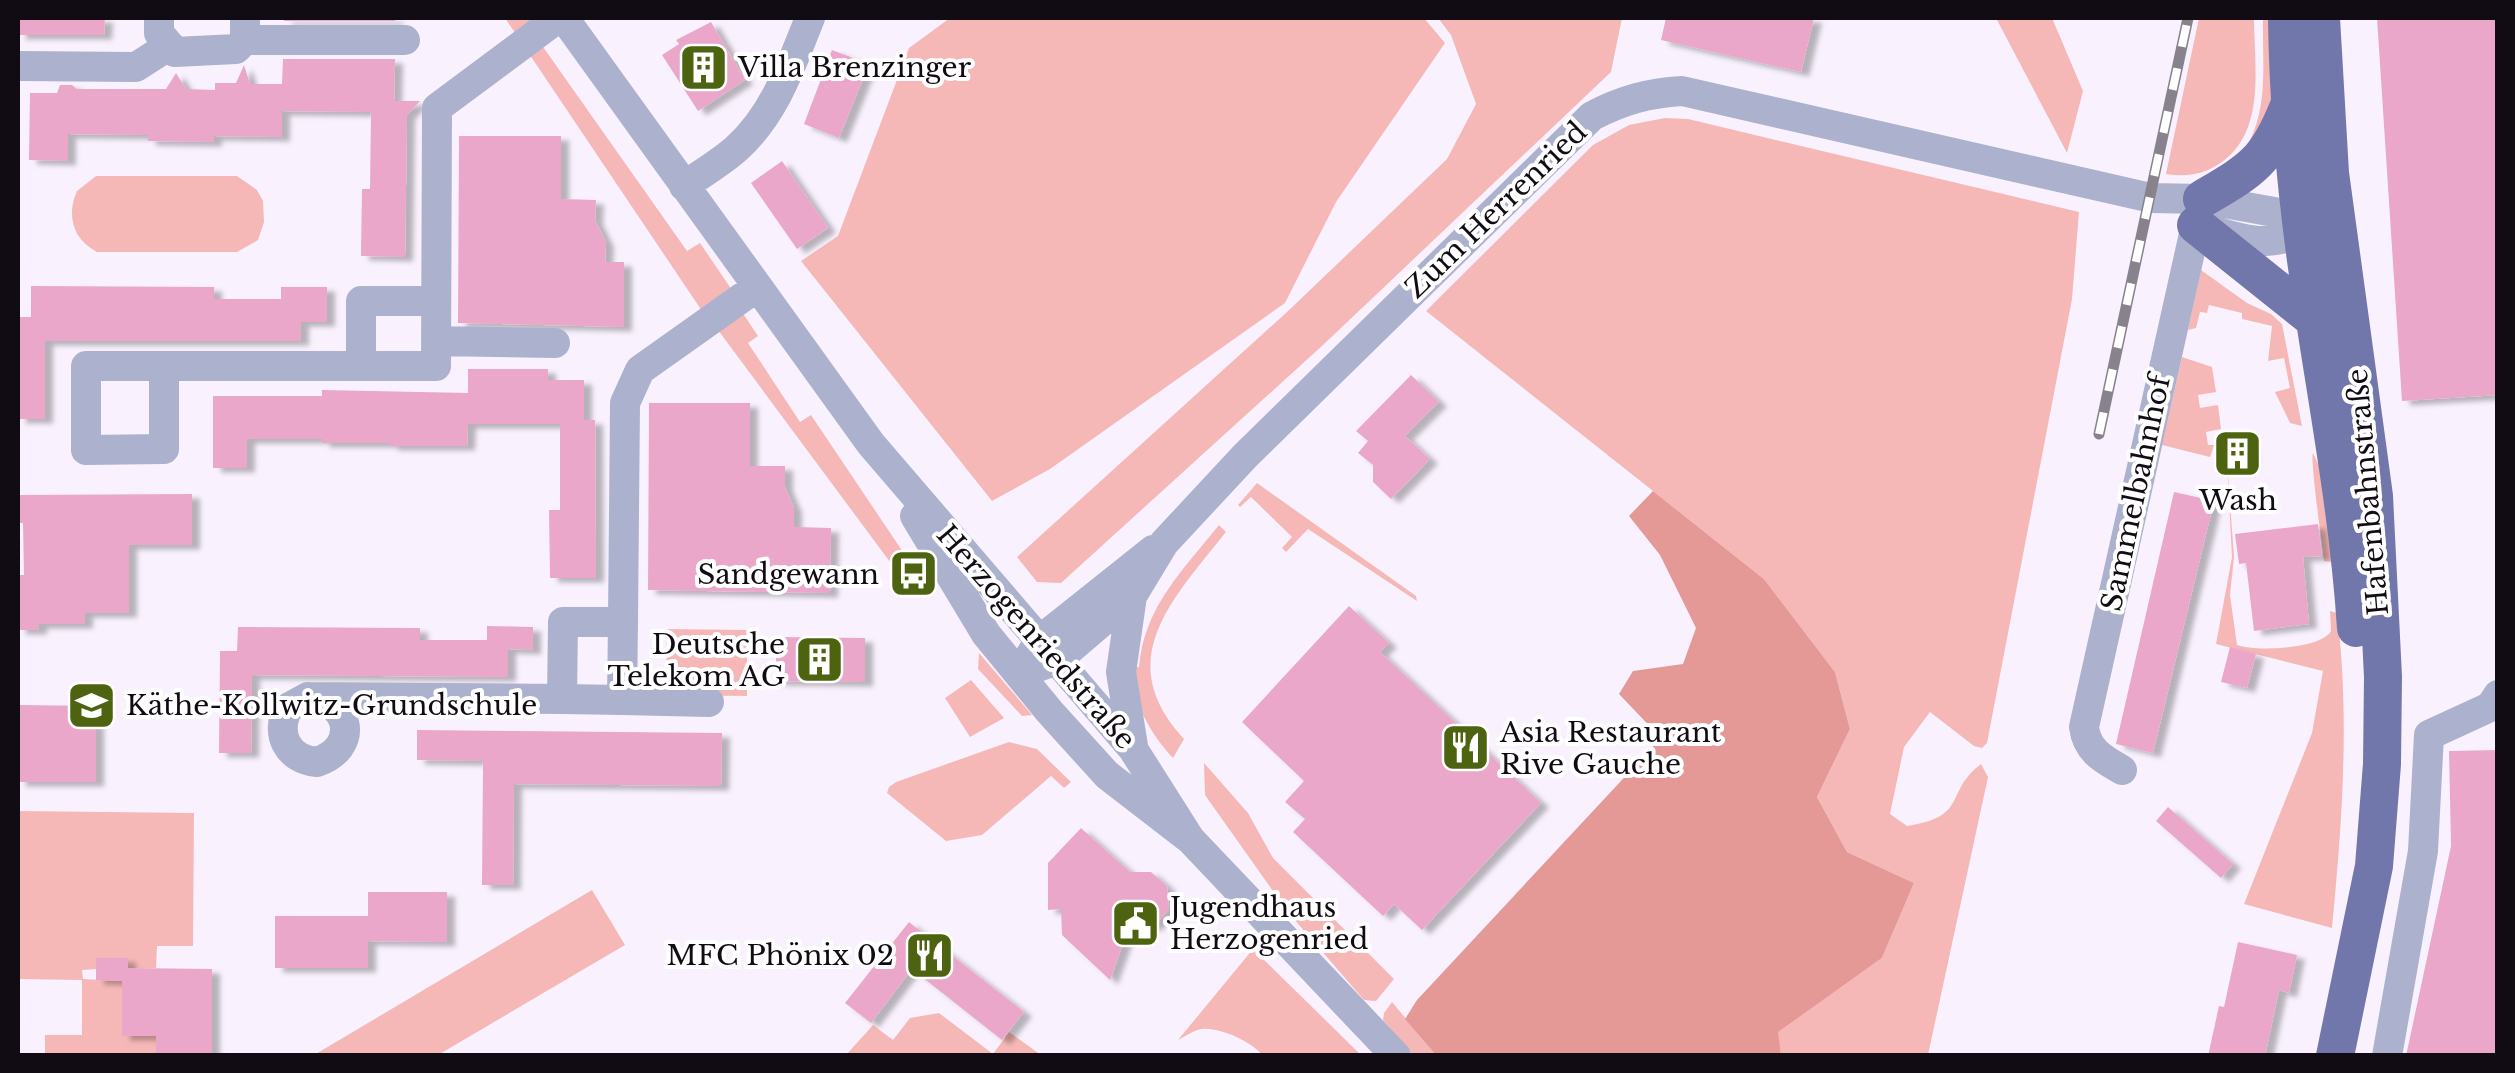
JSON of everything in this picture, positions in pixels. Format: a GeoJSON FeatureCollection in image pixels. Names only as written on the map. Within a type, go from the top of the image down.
{"type":"FeatureCollection","features":[{"type":"Feature","properties":{"kind":"main road","name":"Hafenbahnstraße"},"geometry":{"type":"LineString","coordinates":[[2286,18],[2288,106],[2374,496],[2383,677],[2382,764],[2374,866],[2335,1056]]}},
{"type":"Feature","properties":{"kind":"main road","name":"Hafenbahnstraße"},"geometry":{"type":"LineString","coordinates":[[2322,18],[2313,225],[2315,320],[2342,482],[2356,626],[2362,764],[2354,966]]}},
{"type":"Feature","properties":{"kind":"main road"},"geometry":{"type":"LineString","coordinates":[[2288,106],[2274,141],[2251,170],[2199,212],[2315,320]]}},
{"type":"Feature","properties":{"kind":"street","name":"Herzogenriedstraße"},"geometry":{"type":"LineString","coordinates":[[561,18],[871,444],[986,634],[1107,774],[1190,839],[1396,1056]]}},
{"type":"Feature","properties":{"kind":"street"},"geometry":{"type":"LineString","coordinates":[[164,366],[436,366],[437,108],[561,18]]}},
{"type":"Feature","properties":{"kind":"street"},"geometry":{"type":"LineString","coordinates":[[684,186],[734,150],[761,123],[781,90],[810,18]]}},
{"type":"Feature","properties":{"kind":"street"},"geometry":{"type":"LineString","coordinates":[[18,66],[136,67],[163,32],[174,52],[236,49],[245,29],[405,40]]}},
{"type":"Feature","properties":{"kind":"street","name":"Zum Herrenried"},"geometry":{"type":"LineString","coordinates":[[1048,650],[1132,596],[1164,543],[1246,456],[1592,116],[1623,100],[1652,92],[1682,90],[2151,198],[2199,212],[2252,243],[2270,242],[2313,225]]}},
{"type":"Feature","properties":{"kind":"street","name":"Sammelbahnhof"},"geometry":{"type":"LineString","coordinates":[[2122,770],[2095,754],[2084,727],[2199,212]]}},
{"type":"Feature","properties":{"kind":"street"},"geometry":{"type":"LineString","coordinates":[[622,700],[625,404],[640,370],[758,287]]}},
{"type":"Feature","properties":{"kind":"street"},"geometry":{"type":"LineString","coordinates":[[361,366],[361,301],[436,301]]}},
{"type":"Feature","properties":{"kind":"street"},"geometry":{"type":"LineString","coordinates":[[436,341],[555,343]]}},
{"type":"Feature","properties":{"kind":"street","name":"Herzogenriedstraße"},"geometry":{"type":"LineString","coordinates":[[871,444],[1133,749],[1190,839]]}},
{"type":"Feature","properties":{"kind":"street","name":"Zum Herrenried"},"geometry":{"type":"LineString","coordinates":[[1019,674],[1143,556],[1164,543]]}},
{"type":"Feature","properties":{"kind":"street"},"geometry":{"type":"LineString","coordinates":[[1132,596],[1121,672],[1133,749]]}},
{"type":"Feature","properties":{"kind":"street"},"geometry":{"type":"LineString","coordinates":[[562,699],[564,622],[624,622]]}},
{"type":"Feature","properties":{"kind":"street"},"geometry":{"type":"LineString","coordinates":[[308,697],[709,702]]}},
{"type":"Feature","properties":{"kind":"street"},"geometry":{"type":"LineString","coordinates":[[2387,1056],[2422,850],[2429,735],[2495,706]]}},
{"type":"Feature","properties":{"kind":"shaded area"},"geometry":{"type":"Polygon","coordinates":[[[505,18],[542,18],[541,44],[687,251],[700,243],[732,290],[702,311],[505,18]]]}},
{"type":"Feature","properties":{"kind":"shaded area"},"geometry":{"type":"Polygon","coordinates":[[[950,18],[1424,18],[1445,43],[1336,202],[1285,303],[1050,469],[992,501],[801,261],[838,236],[909,48],[950,18]]]}},
{"type":"Feature","properties":{"kind":"shaded area"},"geometry":{"type":"Polygon","coordinates":[[[1438,18],[1622,18],[1611,72],[1323,345],[1061,583],[1037,582],[1017,557],[1287,312],[1447,159],[1476,104],[1451,35],[1438,18]]]}},
{"type":"Feature","properties":{"kind":"shaded area"},"geometry":{"type":"Polygon","coordinates":[[[1996,18],[2052,18],[2083,91],[2067,153],[1996,18]]]}},
{"type":"Feature","properties":{"kind":"shaded area"},"geometry":{"type":"Polygon","coordinates":[[[2199,18],[2254,18],[2256,77],[2251,117],[2245,135],[2219,164],[2194,174],[2166,174],[2199,18]]]}},
{"type":"Feature","properties":{"kind":"shaded area"},"geometry":{"type":"Polygon","coordinates":[[[2263,18],[2272,18],[2272,109],[2248,144],[2262,98],[2263,18]]]}},
{"type":"Feature","properties":{"kind":"shaded area"},"geometry":{"type":"Polygon","coordinates":[[[1665,118],[1688,119],[2079,212],[2072,299],[1987,743],[1982,748],[1974,746],[1930,712],[1904,747],[1890,814],[1907,826],[1927,822],[1948,810],[1969,775],[1981,764],[1988,777],[1928,1055],[1781,1055],[1777,1032],[1882,958],[1914,883],[1847,852],[1817,797],[1850,729],[1835,672],[1764,579],[1426,311],[1593,145],[1629,125],[1665,118]]]}},
{"type":"Feature","properties":{"kind":"shaded area"},"geometry":{"type":"Polygon","coordinates":[[[96,176],[237,176],[257,190],[263,201],[264,222],[258,240],[237,252],[97,252],[82,241],[72,218],[77,191],[96,176]]]}},
{"type":"Feature","properties":{"kind":"shaded area"},"geometry":{"type":"Polygon","coordinates":[[[2201,270],[2282,324],[2302,426],[2290,423],[2275,392],[2290,388],[2284,358],[2268,361],[2272,326],[2209,305],[2207,313],[2200,312],[2196,328],[2188,330],[2201,270]]]}},
{"type":"Feature","properties":{"kind":"shaded area"},"geometry":{"type":"Polygon","coordinates":[[[740,309],[758,336],[748,343],[800,422],[811,415],[903,552],[890,562],[715,326],[740,309]]]}},
{"type":"Feature","properties":{"kind":"shaded area"},"geometry":{"type":"Polygon","coordinates":[[[2182,357],[2212,367],[2216,392],[2198,395],[2200,408],[2218,405],[2221,429],[2206,432],[2208,445],[2214,445],[2210,457],[2162,445],[2182,357]]]}},
{"type":"Feature","properties":{"kind":"shaded area"},"geometry":{"type":"Polygon","coordinates":[[[2313,453],[2320,468],[2332,562],[2324,561],[2313,453]]]}},
{"type":"Feature","properties":{"kind":"shaded area"},"geometry":{"type":"Polygon","coordinates":[[[2227,462],[2234,557],[2230,595],[2237,645],[2272,648],[2315,642],[2331,631],[2330,611],[2337,613],[2344,731],[2332,928],[2244,904],[2312,733],[2323,671],[2216,644],[2232,557],[2227,462]]]}},
{"type":"Feature","properties":{"kind":"shaded area"},"geometry":{"type":"Polygon","coordinates":[[[1257,483],[1416,596],[1417,601],[1308,529],[1286,552],[1282,548],[1292,537],[1251,497],[1238,505],[1257,483]]]}},
{"type":"Feature","properties":{"kind":"shaded area"},"geometry":{"type":"Polygon","coordinates":[[[1653,491],[1764,579],[1835,672],[1850,729],[1817,797],[1847,852],[1914,883],[1882,958],[1778,1032],[1781,1055],[1436,1055],[1405,1019],[1417,1000],[1661,738],[1619,694],[1633,671],[1683,664],[1696,628],[1660,555],[1629,516],[1653,491]]]}},
{"type":"Feature","properties":{"kind":"shaded area"},"geometry":{"type":"Polygon","coordinates":[[[1219,525],[1226,532],[1170,605],[1151,656],[1152,682],[1162,710],[1184,739],[1173,758],[1144,716],[1130,668],[1139,667],[1149,626],[1167,590],[1219,525]]]}},
{"type":"Feature","properties":{"kind":"shaded area"},"geometry":{"type":"Polygon","coordinates":[[[667,629],[747,630],[747,696],[666,695],[667,629]]]}},
{"type":"Feature","properties":{"kind":"shaded area"},"geometry":{"type":"Polygon","coordinates":[[[979,653],[1032,715],[1022,716],[978,669],[979,653]]]}},
{"type":"Feature","properties":{"kind":"shaded area"},"geometry":{"type":"Polygon","coordinates":[[[971,680],[1004,718],[970,737],[945,698],[971,680]]]}},
{"type":"Feature","properties":{"kind":"shaded area"},"geometry":{"type":"Polygon","coordinates":[[[1009,742],[1037,749],[1071,782],[1064,788],[1051,776],[982,835],[946,841],[887,793],[896,782],[1009,742]]]}},
{"type":"Feature","properties":{"kind":"shaded area"},"geometry":{"type":"Polygon","coordinates":[[[1204,763],[1248,813],[1273,858],[1394,979],[1376,1001],[1364,1000],[1287,911],[1205,795],[1204,763]]]}},
{"type":"Feature","properties":{"kind":"shaded area"},"geometry":{"type":"Polygon","coordinates":[[[18,811],[194,813],[193,946],[157,946],[156,968],[128,968],[128,958],[97,958],[96,969],[82,970],[83,979],[122,981],[122,1036],[156,1036],[156,1055],[45,1055],[45,1035],[82,1035],[82,980],[18,979],[18,811]]]}},
{"type":"Feature","properties":{"kind":"shaded area"},"geometry":{"type":"Polygon","coordinates":[[[592,890],[625,945],[438,1055],[314,1055],[592,890]]]}},
{"type":"Feature","properties":{"kind":"shaded area"},"geometry":{"type":"Polygon","coordinates":[[[1253,949],[1361,1055],[1262,1055],[1234,1036],[1208,1029],[1178,1040],[1253,949]]]}},
{"type":"Feature","properties":{"kind":"shaded area"},"geometry":{"type":"Polygon","coordinates":[[[1392,1002],[1436,1055],[1413,1055],[1383,1020],[1392,1002]]]}},
{"type":"Feature","properties":{"kind":"shaded area"},"geometry":{"type":"Polygon","coordinates":[[[939,1013],[993,1054],[1009,1032],[1041,1055],[846,1055],[873,1025],[893,1040],[910,1018],[939,1013]]]}},
{"type":"Feature","properties":{"kind":"building"},"geometry":{"type":"Polygon","coordinates":[[[18,18],[105,18],[104,35],[18,35],[18,18]]]}},
{"type":"Feature","properties":{"kind":"building"},"geometry":{"type":"Polygon","coordinates":[[[284,18],[396,18],[284,21],[284,18]]]}},
{"type":"Feature","properties":{"kind":"building"},"geometry":{"type":"Polygon","coordinates":[[[1666,18],[1814,18],[1801,72],[1661,40],[1666,18]]]}},
{"type":"Feature","properties":{"kind":"building"},"geometry":{"type":"Polygon","coordinates":[[[2377,18],[2498,18],[2498,395],[2402,401],[2377,18]]]}},
{"type":"Feature","properties":{"kind":"building","name":"Villa Brenzinger"},"geometry":{"type":"Polygon","coordinates":[[[711,22],[745,80],[698,111],[662,55],[679,44],[676,40],[711,22]]]}},
{"type":"Feature","properties":{"kind":"building"},"geometry":{"type":"Polygon","coordinates":[[[832,50],[869,64],[839,138],[804,124],[832,50]]]}},
{"type":"Feature","properties":{"kind":"building"},"geometry":{"type":"Polygon","coordinates":[[[283,59],[395,59],[394,101],[420,101],[407,115],[405,257],[361,256],[362,189],[370,189],[371,112],[282,111],[282,137],[214,136],[214,142],[148,141],[148,135],[68,134],[68,161],[29,160],[30,93],[57,93],[60,85],[77,89],[166,89],[176,73],[186,89],[215,90],[215,83],[236,83],[244,65],[250,84],[282,84],[283,59]]]}},
{"type":"Feature","properties":{"kind":"building"},"geometry":{"type":"Polygon","coordinates":[[[459,136],[561,136],[561,199],[596,200],[595,220],[606,243],[605,262],[624,262],[624,327],[458,323],[459,136]]]}},
{"type":"Feature","properties":{"kind":"building"},"geometry":{"type":"Polygon","coordinates":[[[782,161],[828,228],[797,249],[751,183],[782,161]]]}},
{"type":"Feature","properties":{"kind":"building"},"geometry":{"type":"Polygon","coordinates":[[[31,286],[214,287],[214,299],[281,299],[281,287],[327,287],[327,322],[301,322],[301,341],[45,341],[45,419],[18,419],[18,317],[31,317],[31,286]]]}},
{"type":"Feature","properties":{"kind":"building"},"geometry":{"type":"Polygon","coordinates":[[[468,369],[548,369],[548,380],[584,380],[584,420],[595,420],[596,578],[550,578],[549,510],[560,510],[560,424],[468,424],[467,446],[247,439],[247,468],[213,468],[213,396],[322,396],[322,390],[468,393],[468,369]]]}},
{"type":"Feature","properties":{"kind":"building"},"geometry":{"type":"Polygon","coordinates":[[[1411,375],[1439,402],[1405,436],[1430,459],[1391,499],[1373,482],[1373,465],[1358,453],[1368,441],[1356,431],[1411,375]]]}},
{"type":"Feature","properties":{"kind":"building"},"geometry":{"type":"Polygon","coordinates":[[[649,403],[750,403],[750,466],[785,466],[785,487],[794,508],[794,527],[831,528],[830,593],[648,590],[649,403]]]}},
{"type":"Feature","properties":{"kind":"building"},"geometry":{"type":"Polygon","coordinates":[[[2247,430],[2251,458],[2234,461],[2230,433],[2247,430]]]}},
{"type":"Feature","properties":{"kind":"building"},"geometry":{"type":"Polygon","coordinates":[[[2174,492],[2214,501],[2153,753],[2116,744],[2174,492]]]}},
{"type":"Feature","properties":{"kind":"building"},"geometry":{"type":"Polygon","coordinates":[[[192,494],[192,545],[129,545],[129,613],[85,613],[85,624],[39,624],[39,630],[18,630],[18,575],[24,575],[18,495],[192,494]]]}},
{"type":"Feature","properties":{"kind":"building"},"geometry":{"type":"Polygon","coordinates":[[[2318,524],[2322,556],[2303,557],[2309,624],[2254,631],[2246,563],[2239,564],[2235,534],[2318,524]]]}},
{"type":"Feature","properties":{"kind":"building"},"geometry":{"type":"Polygon","coordinates":[[[1349,606],[1389,643],[1380,652],[1541,803],[1422,930],[1394,904],[1383,916],[1293,832],[1305,819],[1285,802],[1304,781],[1242,722],[1349,606]]]}},
{"type":"Feature","properties":{"kind":"building"},"geometry":{"type":"Polygon","coordinates":[[[487,626],[533,627],[533,650],[508,649],[508,677],[252,675],[251,753],[219,753],[220,651],[237,651],[238,627],[420,628],[420,640],[487,640],[487,626]]]}},
{"type":"Feature","properties":{"kind":"building","name":"Deutsche Telekom AG"},"geometry":{"type":"Polygon","coordinates":[[[776,637],[865,638],[865,682],[776,681],[776,637]]]}},
{"type":"Feature","properties":{"kind":"building"},"geometry":{"type":"Polygon","coordinates":[[[2230,647],[2256,654],[2247,688],[2221,682],[2230,647]]]}},
{"type":"Feature","properties":{"kind":"building"},"geometry":{"type":"Polygon","coordinates":[[[18,705],[96,706],[96,782],[18,782],[18,705]]]}},
{"type":"Feature","properties":{"kind":"building"},"geometry":{"type":"Polygon","coordinates":[[[417,730],[722,733],[721,786],[514,784],[513,885],[482,885],[483,761],[417,760],[417,730]]]}},
{"type":"Feature","properties":{"kind":"building"},"geometry":{"type":"Polygon","coordinates":[[[2498,750],[2498,1056],[2406,1056],[2451,846],[2449,751],[2498,750]]]}},
{"type":"Feature","properties":{"kind":"building"},"geometry":{"type":"Polygon","coordinates":[[[2168,807],[2233,864],[2221,878],[2156,821],[2168,807]]]}},
{"type":"Feature","properties":{"kind":"building"},"geometry":{"type":"Polygon","coordinates":[[[1081,828],[1130,872],[1151,872],[1167,886],[1169,909],[1154,926],[1129,927],[1110,980],[1062,935],[1061,909],[1048,910],[1048,863],[1081,828]]]}},
{"type":"Feature","properties":{"kind":"building"},"geometry":{"type":"Polygon","coordinates":[[[368,892],[447,892],[447,942],[368,941],[368,968],[275,968],[275,916],[368,916],[368,892]]]}},
{"type":"Feature","properties":{"kind":"building"},"geometry":{"type":"Polygon","coordinates":[[[909,922],[1024,1012],[1002,1040],[912,969],[871,1023],[845,1003],[909,922]]]}},
{"type":"Feature","properties":{"kind":"building"},"geometry":{"type":"Polygon","coordinates":[[[2238,942],[2297,955],[2289,993],[2279,990],[2265,1056],[2208,1056],[2219,1006],[2224,1007],[2238,942]]]}},
{"type":"Feature","properties":{"kind":"building"},"geometry":{"type":"Polygon","coordinates":[[[96,958],[128,958],[128,968],[212,969],[212,1056],[156,1056],[156,1036],[122,1036],[122,981],[96,980],[96,958]]]}},
{"type":"Feature","properties":{"kind":"railway"},"geometry":{"type":"LineString","coordinates":[[2099,434],[2188,18]]}},
{"type":"Feature","properties":{"kind":"place","name":"Villa Brenzinger"},"geometry":{"type":"Point","coordinates":[703,67]}},
{"type":"Feature","properties":{"kind":"place","name":"Wash"},"geometry":{"type":"Point","coordinates":[2238,453]}},
{"type":"Feature","properties":{"kind":"place","name":"Sandgewann"},"geometry":{"type":"Point","coordinates":[914,574]}},
{"type":"Feature","properties":{"kind":"place","name":"Deutsche Telekom AG"},"geometry":{"type":"Point","coordinates":[820,660]}},
{"type":"Feature","properties":{"kind":"place","name":"Käthe-Kollwitz-Grundschule"},"geometry":{"type":"Point","coordinates":[91,705]}},
{"type":"Feature","properties":{"kind":"place","name":"Asia Restaurant Rive Gauche"},"geometry":{"type":"Point","coordinates":[1465,748]}},
{"type":"Feature","properties":{"kind":"place","name":"Jugendhaus Herzogenried"},"geometry":{"type":"Point","coordinates":[1135,923]}},
{"type":"Feature","properties":{"kind":"place","name":"MFC Phönix 02"},"geometry":{"type":"Point","coordinates":[929,955]}}]}
